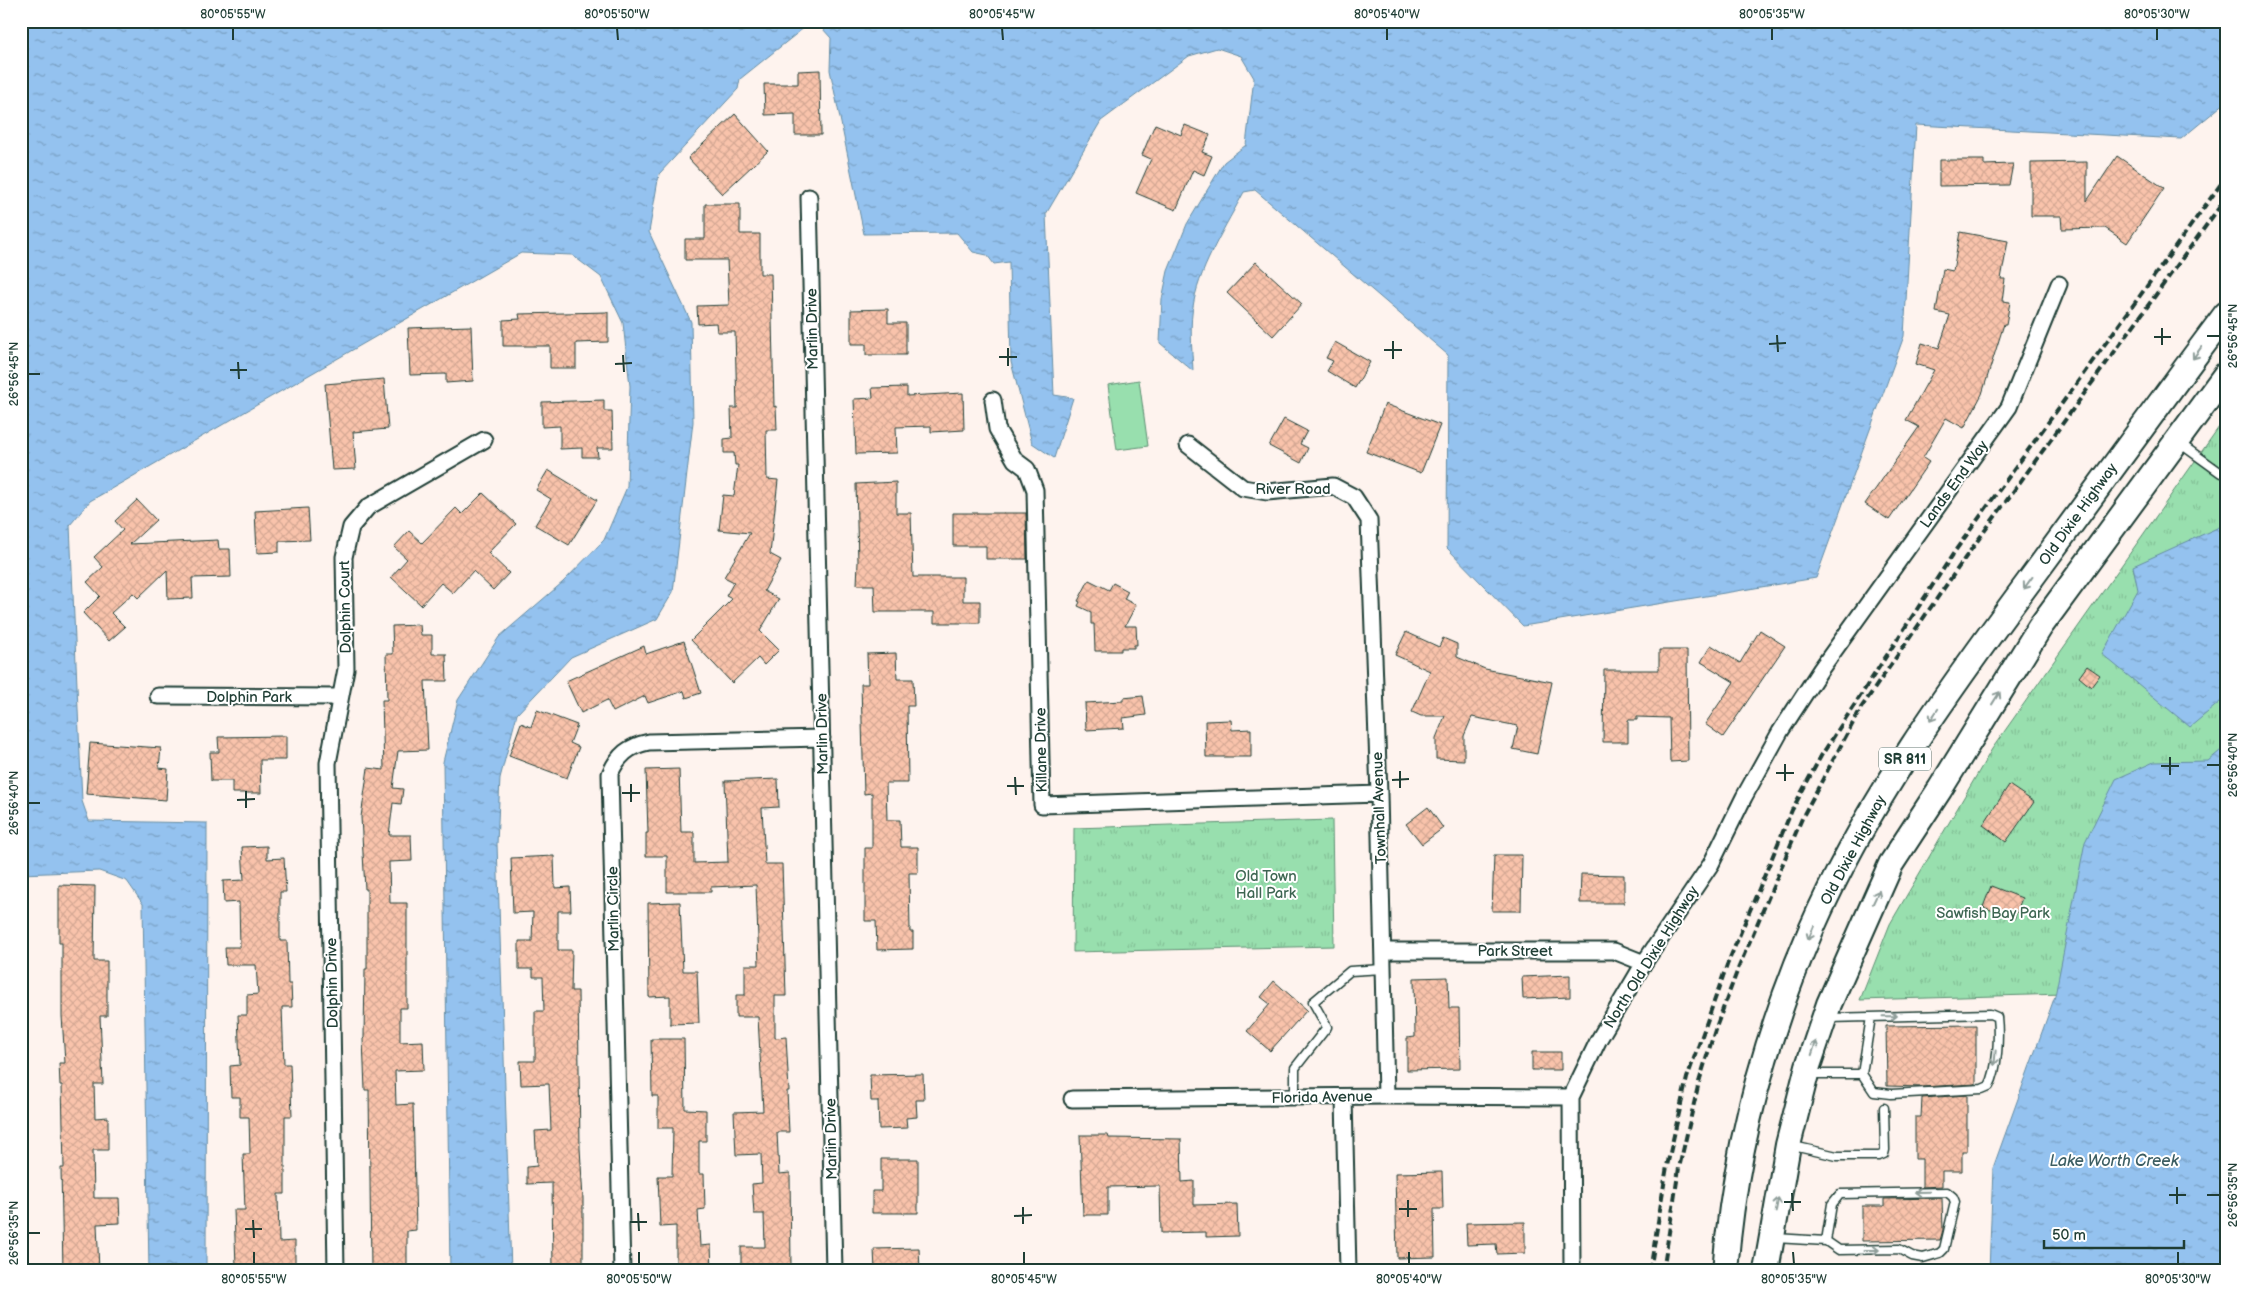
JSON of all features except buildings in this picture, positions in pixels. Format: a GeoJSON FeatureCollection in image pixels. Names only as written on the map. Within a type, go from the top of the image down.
{"type":"FeatureCollection","features":[{"type":"Feature","properties":{"kind":"main road","name":"Old Dixie Highway"},"geometry":{"type":"LineString","coordinates":[[1725,1271],[1740,1154],[1766,1057],[1787,994],[1812,930],[1854,845],[1899,767],[1947,695],[2004,614],[2226,314]]}},
{"type":"Feature","properties":{"kind":"main road","name":"SR 811"},"geometry":{"type":"LineString","coordinates":[[1766,1271],[1788,1145],[1806,1074],[1824,1018],[1856,938],[1891,864],[1940,789],[2040,627],[2226,374]]}},
{"type":"Feature","properties":{"kind":"street","name":"Marlin Drive"},"geometry":{"type":"LineString","coordinates":[[809,197],[834,1271]]}},
{"type":"Feature","properties":{"kind":"street","name":"Lands End Way"},"geometry":{"type":"LineString","coordinates":[[1821,669],[2009,407],[2059,284]]}},
{"type":"Feature","properties":{"kind":"street","name":"Killane Drive"},"geometry":{"type":"LineString","coordinates":[[993,400],[997,430],[1015,460],[1027,468],[1035,490],[1042,805],[1379,794]]}},
{"type":"Feature","properties":{"kind":"street","name":"Dolphin Court"},"geometry":{"type":"LineString","coordinates":[[340,697],[346,669],[344,557],[351,527],[368,507],[484,440]]}},
{"type":"Feature","properties":{"kind":"street","name":"River Road"},"geometry":{"type":"LineString","coordinates":[[1188,445],[1243,488],[1267,492],[1333,486],[1354,498],[1369,520]]}},
{"type":"Feature","properties":{"kind":"street","name":"Townhall Avenue"},"geometry":{"type":"LineString","coordinates":[[1369,520],[1379,794],[1386,1096]]}},
{"type":"Feature","properties":{"kind":"street","name":"North Old Dixie Highway"},"geometry":{"type":"LineString","coordinates":[[1572,1271],[1571,1097],[1598,1041],[1644,963],[1711,864],[1744,797],[1780,732],[1821,669]]}},
{"type":"Feature","properties":{"kind":"street","name":"Dolphin Park"},"geometry":{"type":"LineString","coordinates":[[158,696],[340,697]]}},
{"type":"Feature","properties":{"kind":"street","name":"Dolphin Drive"},"geometry":{"type":"LineString","coordinates":[[336,1271],[328,763],[340,697]]}},
{"type":"Feature","properties":{"kind":"street","name":"Marlin Circle"},"geometry":{"type":"LineString","coordinates":[[622,1271],[610,774],[615,761],[624,751],[636,745],[649,742],[822,738]]}},
{"type":"Feature","properties":{"kind":"street","name":"Park Street"},"geometry":{"type":"LineString","coordinates":[[1383,952],[1614,951],[1644,963]]}},
{"type":"Feature","properties":{"kind":"street","name":"Florida Avenue"},"geometry":{"type":"LineString","coordinates":[[1072,1099],[1344,1098],[1386,1096],[1571,1097]]}},
{"type":"Feature","properties":{"kind":"street"},"geometry":{"type":"LineString","coordinates":[[1344,1098],[1348,1271]]}},
{"type":"Feature","properties":{"kind":"lane"},"geometry":{"type":"LineString","coordinates":[[2177,440],[2221,473],[2226,471]]}},
{"type":"Feature","properties":{"kind":"lane"},"geometry":{"type":"LineString","coordinates":[[1295,1098],[1295,1068],[1327,1027],[1313,1002],[1350,971],[1383,969]]}},
{"type":"Feature","properties":{"kind":"lane"},"geometry":{"type":"LineString","coordinates":[[1824,1018],[1871,1016],[1990,1014],[1997,1017],[1998,1027],[1994,1078],[1989,1086],[1982,1089],[1891,1094],[1874,1092],[1862,1074],[1871,1016]]}},
{"type":"Feature","properties":{"kind":"lane"},"geometry":{"type":"LineString","coordinates":[[1806,1074],[1862,1074]]}},
{"type":"Feature","properties":{"kind":"lane"},"geometry":{"type":"LineString","coordinates":[[1788,1145],[1837,1156],[1880,1156],[1884,1154],[1885,1150],[1884,1108]]}},
{"type":"Feature","properties":{"kind":"lane"},"geometry":{"type":"LineString","coordinates":[[1771,1238],[1826,1242],[1839,1250],[1899,1250],[1912,1256],[1923,1258],[1940,1253],[1944,1249],[1955,1202],[1953,1197],[1947,1192],[1840,1194],[1832,1204],[1826,1242]]}},
{"type":"Feature","properties":{"kind":"green space"},"geometry":{"type":"Polygon","coordinates":[[[1139,380],[1148,446],[1117,450],[1108,385],[1139,380]]]}},
{"type":"Feature","properties":{"kind":"green space","name":"Sawfish Bay Park"},"geometry":{"type":"Polygon","coordinates":[[[2226,417],[2226,526],[2133,568],[2140,590],[2226,693],[2226,750],[2063,994],[1860,1000],[1890,924],[1992,749],[2226,417]]]}},
{"type":"Feature","properties":{"kind":"green space","name":"Old Town Hall Park"},"geometry":{"type":"Polygon","coordinates":[[[1332,820],[1334,946],[1073,952],[1074,828],[1332,820]]]}},
{"type":"Feature","properties":{"kind":"water"},"geometry":{"type":"Polygon","coordinates":[[[21,21],[2226,21],[2226,102],[2181,139],[1916,125],[1904,336],[1816,578],[1523,626],[1447,548],[1448,355],[1255,190],[1244,192],[1215,245],[1197,287],[1191,336],[1193,371],[1160,343],[1162,299],[1168,271],[1187,224],[1224,162],[1246,145],[1254,78],[1241,56],[1217,48],[1189,56],[1101,121],[1046,214],[1054,395],[1073,398],[1054,458],[1032,443],[1011,362],[1009,262],[994,264],[987,255],[973,252],[957,233],[864,234],[830,70],[831,38],[822,28],[810,23],[740,79],[738,89],[659,174],[649,232],[691,322],[693,422],[673,592],[657,619],[571,657],[517,714],[500,778],[497,844],[511,1271],[450,1271],[443,762],[458,700],[499,637],[563,582],[604,540],[627,487],[630,386],[623,323],[601,277],[572,255],[521,253],[90,501],[70,525],[82,801],[89,821],[207,823],[206,1271],[149,1271],[143,904],[127,881],[99,871],[21,874],[21,808],[26,804],[22,536],[26,531],[25,518],[21,517],[21,21]]]}},
{"type":"Feature","properties":{"kind":"water"},"geometry":{"type":"Polygon","coordinates":[[[2226,524],[2226,697],[2190,727],[2102,654],[2138,590],[2133,566],[2226,524]]]}},
{"type":"Feature","properties":{"kind":"water","name":"Lake Worth Creek"},"geometry":{"type":"Polygon","coordinates":[[[2226,746],[2226,1271],[1989,1271],[1993,1168],[2055,996],[2085,842],[2116,779],[2154,762],[2208,761],[2226,746]]]}},
{"type":"Feature","properties":{"kind":"railway"},"geometry":{"type":"LineString","coordinates":[[1650,1271],[1667,1166],[1687,1078],[1727,965],[1792,810],[1821,756],[1955,551],[2226,177]]}},
{"type":"Feature","properties":{"kind":"railway"},"geometry":{"type":"LineString","coordinates":[[1663,1271],[1679,1168],[1699,1082],[1715,1030],[1738,969],[1803,816],[1861,708],[1965,558],[2226,198]]}}]}
